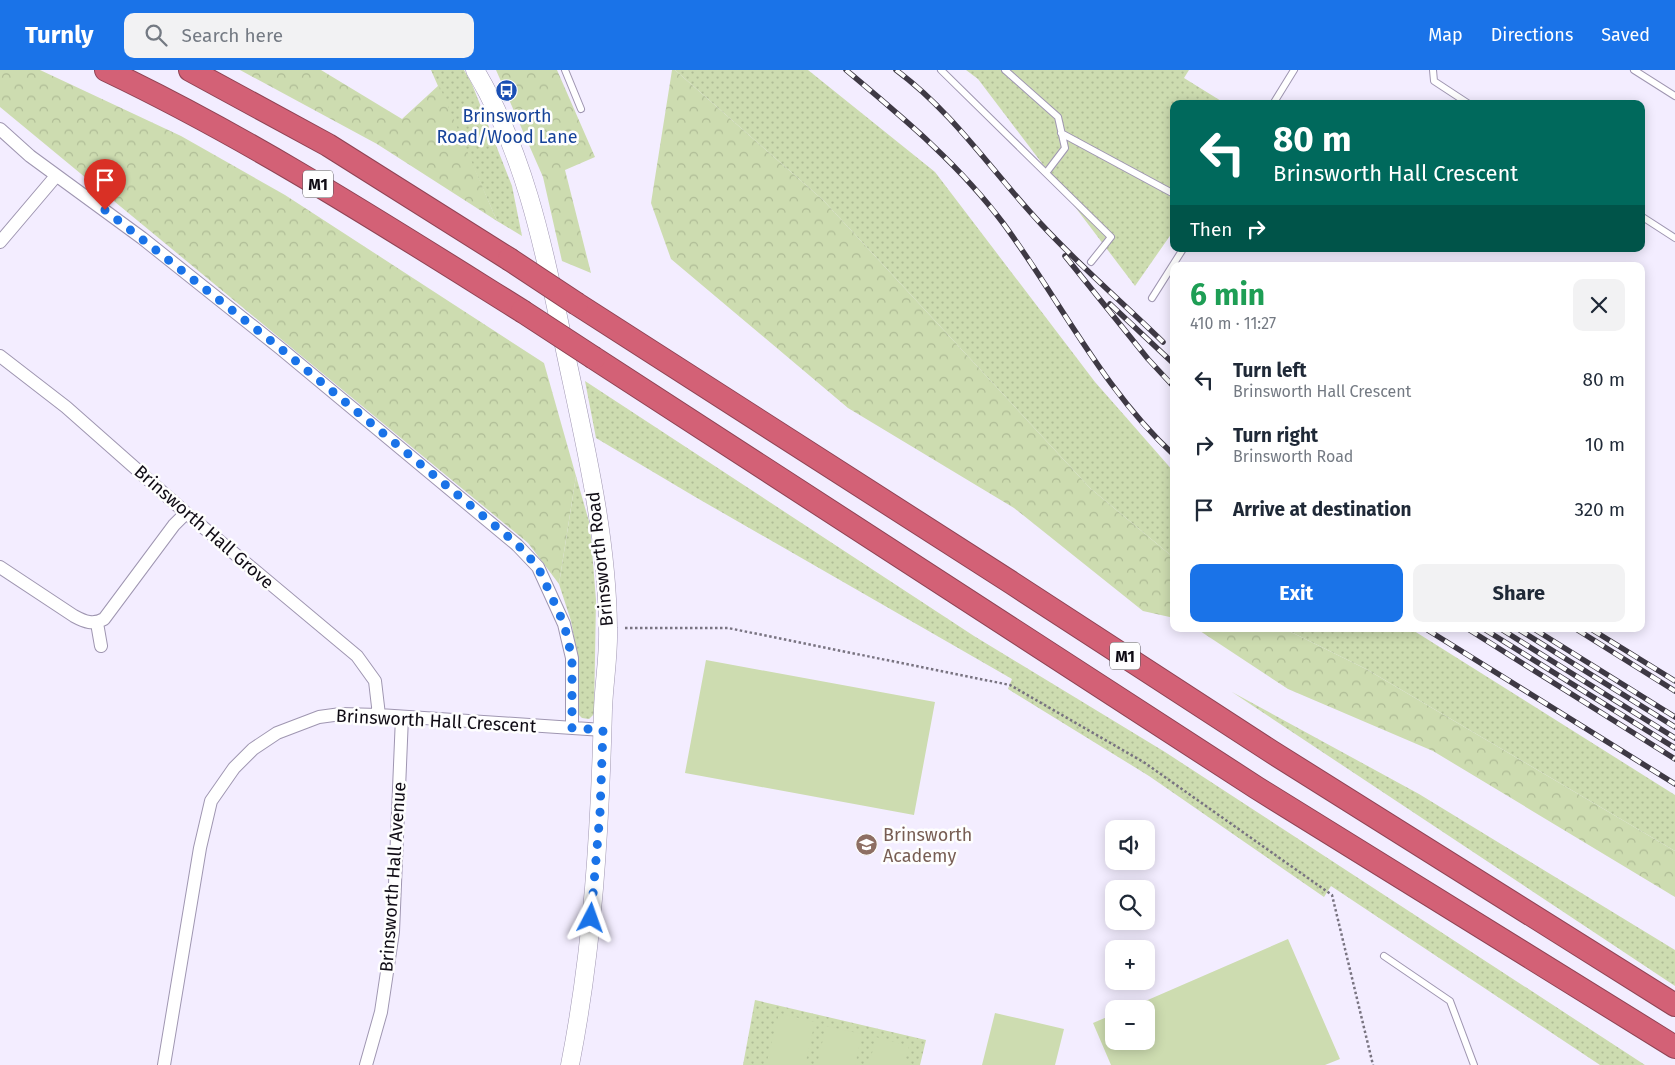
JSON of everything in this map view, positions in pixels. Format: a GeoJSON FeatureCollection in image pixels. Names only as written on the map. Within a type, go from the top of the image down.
{"type":"FeatureCollection","features":[{"type":"Feature","properties":{"kind":"highway","name":"M1"},"geometry":{"type":"LineString","coordinates":[[106,70],[153,92],[274,158],[522,311],[1257,788],[1675,1047]]}},
{"type":"Feature","properties":{"kind":"highway","name":"M1"},"geometry":{"type":"LineString","coordinates":[[190,70],[328,145],[1012,582],[1272,752],[1675,1005]]}},
{"type":"Feature","properties":{"kind":"main road","name":"Brinsworth Road"},"geometry":{"type":"LineString","coordinates":[[475,70],[498,116],[513,154],[544,252],[596,503],[608,629],[600,813],[586,972],[570,1065]]}},
{"type":"Feature","properties":{"kind":"street"},"geometry":{"type":"LineString","coordinates":[[0,129],[56,176],[142,238],[280,348],[517,544],[538,567],[564,624],[572,658],[572,728]]}},
{"type":"Feature","properties":{"kind":"street"},"geometry":{"type":"LineString","coordinates":[[0,242],[56,176]]}},
{"type":"Feature","properties":{"kind":"street","name":"Brinsworth Hall Grove"},"geometry":{"type":"LineString","coordinates":[[0,356],[66,407],[186,512],[357,656],[375,681],[379,715]]}},
{"type":"Feature","properties":{"kind":"street"},"geometry":{"type":"LineString","coordinates":[[0,567],[74,616],[86,622],[96,623],[104,619],[174,525],[186,512]]}},
{"type":"Feature","properties":{"kind":"street"},"geometry":{"type":"LineString","coordinates":[[96,623],[102,646]]}},
{"type":"Feature","properties":{"kind":"street","name":"Brinsworth Hall Crescent"},"geometry":{"type":"LineString","coordinates":[[164,1065],[200,848],[211,801],[220,787],[254,749],[295,724],[342,714],[603,730]]}},
{"type":"Feature","properties":{"kind":"street","name":"Brinsworth Hall Avenue"},"geometry":{"type":"LineString","coordinates":[[366,1065],[382,1003],[393,932],[402,717]]}},
{"type":"Feature","properties":{"kind":"lane"},"geometry":{"type":"LineString","coordinates":[[565,70],[581,109]]}},
{"type":"Feature","properties":{"kind":"lane"},"geometry":{"type":"LineString","coordinates":[[941,70],[1111,237],[1091,262]]}},
{"type":"Feature","properties":{"kind":"lane"},"geometry":{"type":"LineString","coordinates":[[1005,70],[1058,117],[1065,148],[1046,173]]}},
{"type":"Feature","properties":{"kind":"lane"},"geometry":{"type":"LineString","coordinates":[[1275,100],[1294,70]]}},
{"type":"Feature","properties":{"kind":"lane"},"geometry":{"type":"LineString","coordinates":[[1433,70],[1434,81],[1463,100]]}},
{"type":"Feature","properties":{"kind":"lane"},"geometry":{"type":"LineString","coordinates":[[1634,70],[1675,96]]}},
{"type":"Feature","properties":{"kind":"lane"},"geometry":{"type":"LineString","coordinates":[[1062,133],[1170,192]]}},
{"type":"Feature","properties":{"kind":"lane"},"geometry":{"type":"LineString","coordinates":[[1645,219],[1675,238]]}},
{"type":"Feature","properties":{"kind":"lane"},"geometry":{"type":"LineString","coordinates":[[1152,298],[1170,270]]}},
{"type":"Feature","properties":{"kind":"lane"},"geometry":{"type":"LineString","coordinates":[[1384,956],[1450,1001],[1474,1065]]}},
{"type":"Feature","properties":{"kind":"path"},"geometry":{"type":"LineString","coordinates":[[608,629],[728,628],[1010,684],[1145,762],[1332,895],[1372,1065]]}},
{"type":"Feature","properties":{"kind":"green space"},"geometry":{"type":"Polygon","coordinates":[[[0,70],[40,70],[181,136],[285,195],[544,363],[576,476],[559,584],[528,543],[0,107],[0,70]]]}},
{"type":"Feature","properties":{"kind":"green space"},"geometry":{"type":"Polygon","coordinates":[[[240,70],[321,70],[402,119],[439,85],[497,221],[377,144],[240,70]]]}},
{"type":"Feature","properties":{"kind":"green space"},"geometry":{"type":"Polygon","coordinates":[[[431,70],[464,70],[472,84],[512,186],[522,236],[497,221],[431,70]]]}},
{"type":"Feature","properties":{"kind":"green space"},"geometry":{"type":"Polygon","coordinates":[[[496,70],[557,70],[595,157],[565,170],[591,273],[562,261],[543,177],[496,70]]]}},
{"type":"Feature","properties":{"kind":"green space"},"geometry":{"type":"Polygon","coordinates":[[[672,70],[675,70],[823,200],[1090,488],[1170,555],[1170,617],[1143,611],[1014,508],[848,408],[671,259],[651,203],[672,70]]]}},
{"type":"Feature","properties":{"kind":"green space"},"geometry":{"type":"Polygon","coordinates":[[[675,70],[808,70],[935,172],[1095,382],[1170,467],[1170,555],[1090,488],[823,200],[675,70]]]}},
{"type":"Feature","properties":{"kind":"green space"},"geometry":{"type":"Polygon","coordinates":[[[966,70],[1189,70],[1184,78],[1220,100],[1170,100],[1170,236],[1135,286],[978,79],[966,70]]]}},
{"type":"Feature","properties":{"kind":"green space"},"geometry":{"type":"Polygon","coordinates":[[[585,381],[974,636],[1165,752],[1645,1065],[1600,1065],[1331,886],[1324,897],[1149,776],[1008,689],[1012,679],[596,438],[585,381]]]}},
{"type":"Feature","properties":{"kind":"green space"},"geometry":{"type":"Polygon","coordinates":[[[576,476],[590,525],[596,600],[594,714],[589,719],[582,718],[578,714],[577,653],[571,621],[559,584],[576,476]]]}},
{"type":"Feature","properties":{"kind":"green space"},"geometry":{"type":"Polygon","coordinates":[[[1202,632],[1291,632],[1366,669],[1675,851],[1675,897],[1433,751],[1288,689],[1202,632]]]}},
{"type":"Feature","properties":{"kind":"green space"},"geometry":{"type":"Polygon","coordinates":[[[1291,632],[1416,632],[1675,795],[1675,851],[1366,669],[1291,632]]]}},
{"type":"Feature","properties":{"kind":"green space"},"geometry":{"type":"Polygon","coordinates":[[[706,660],[935,702],[914,815],[685,773],[706,660]]]}},
{"type":"Feature","properties":{"kind":"green space"},"geometry":{"type":"Polygon","coordinates":[[[1232,692],[1419,794],[1675,950],[1675,986],[1232,692]]]}},
{"type":"Feature","properties":{"kind":"green space"},"geometry":{"type":"Polygon","coordinates":[[[1288,939],[1340,1059],[1325,1065],[1111,1065],[1093,1023],[1105,1018],[1105,1050],[1155,1050],[1155,1000],[1148,1000],[1288,939]]]}},
{"type":"Feature","properties":{"kind":"green space"},"geometry":{"type":"Polygon","coordinates":[[[755,1000],[926,1040],[920,1065],[743,1065],[755,1000]]]}},
{"type":"Feature","properties":{"kind":"green space"},"geometry":{"type":"Polygon","coordinates":[[[779,1013],[815,1022],[805,1065],[766,1065],[779,1013]]]}},
{"type":"Feature","properties":{"kind":"green space"},"geometry":{"type":"Polygon","coordinates":[[[995,1013],[1064,1029],[1055,1065],[982,1065],[995,1013]]]}},
{"type":"Feature","properties":{"kind":"green space"},"geometry":{"type":"Polygon","coordinates":[[[826,1026],[862,1034],[855,1065],[817,1065],[826,1026]]]}},
{"type":"Feature","properties":{"kind":"green space"},"geometry":{"type":"Polygon","coordinates":[[[876,1037],[909,1046],[904,1065],[869,1065],[876,1037]]]}},
{"type":"Feature","properties":{"kind":"railway"},"geometry":{"type":"LineString","coordinates":[[846,70],[929,142],[986,201],[1024,252],[1083,344],[1125,402],[1170,451]]}},
{"type":"Feature","properties":{"kind":"railway"},"geometry":{"type":"LineString","coordinates":[[896,70],[917,87],[955,124],[1056,240],[1163,342]]}},
{"type":"Feature","properties":{"kind":"railway"},"geometry":{"type":"LineString","coordinates":[[1065,256],[1148,359],[1170,383]]}},
{"type":"Feature","properties":{"kind":"railway"},"geometry":{"type":"LineString","coordinates":[[1110,304],[1170,360]]}},
{"type":"Feature","properties":{"kind":"railway"},"geometry":{"type":"LineString","coordinates":[[1431,632],[1675,784]]}},
{"type":"Feature","properties":{"kind":"railway"},"geometry":{"type":"LineString","coordinates":[[1473,632],[1675,759]]}},
{"type":"Feature","properties":{"kind":"railway"},"geometry":{"type":"LineString","coordinates":[[1489,632],[1675,748]]}},
{"type":"Feature","properties":{"kind":"railway"},"geometry":{"type":"LineString","coordinates":[[1506,632],[1675,738]]}},
{"type":"Feature","properties":{"kind":"railway"},"geometry":{"type":"LineString","coordinates":[[1523,632],[1675,727]]}},
{"type":"Feature","properties":{"kind":"railway"},"geometry":{"type":"LineString","coordinates":[[1539,632],[1675,717]]}},
{"type":"Feature","properties":{"kind":"railway"},"geometry":{"type":"LineString","coordinates":[[1581,632],[1675,691]]}},
{"type":"Feature","properties":{"kind":"railway"},"geometry":{"type":"LineString","coordinates":[[1596,632],[1675,681]]}},
{"type":"Feature","properties":{"kind":"place","name":"Brinsworth Road/Wood Lane"},"geometry":{"type":"Point","coordinates":[507,91]}},
{"type":"Feature","properties":{"kind":"place","name":"Brinsworth Academy"},"geometry":{"type":"Point","coordinates":[867,845]}},
{"type":"Feature","properties":{"kind":"route"},"geometry":{"type":"LineString","coordinates":[[105,210],[280,348],[460,499],[517,544],[538,567],[550,588],[564,624],[572,658],[572,728],[603,730],[600,813],[591,918]]}}]}
